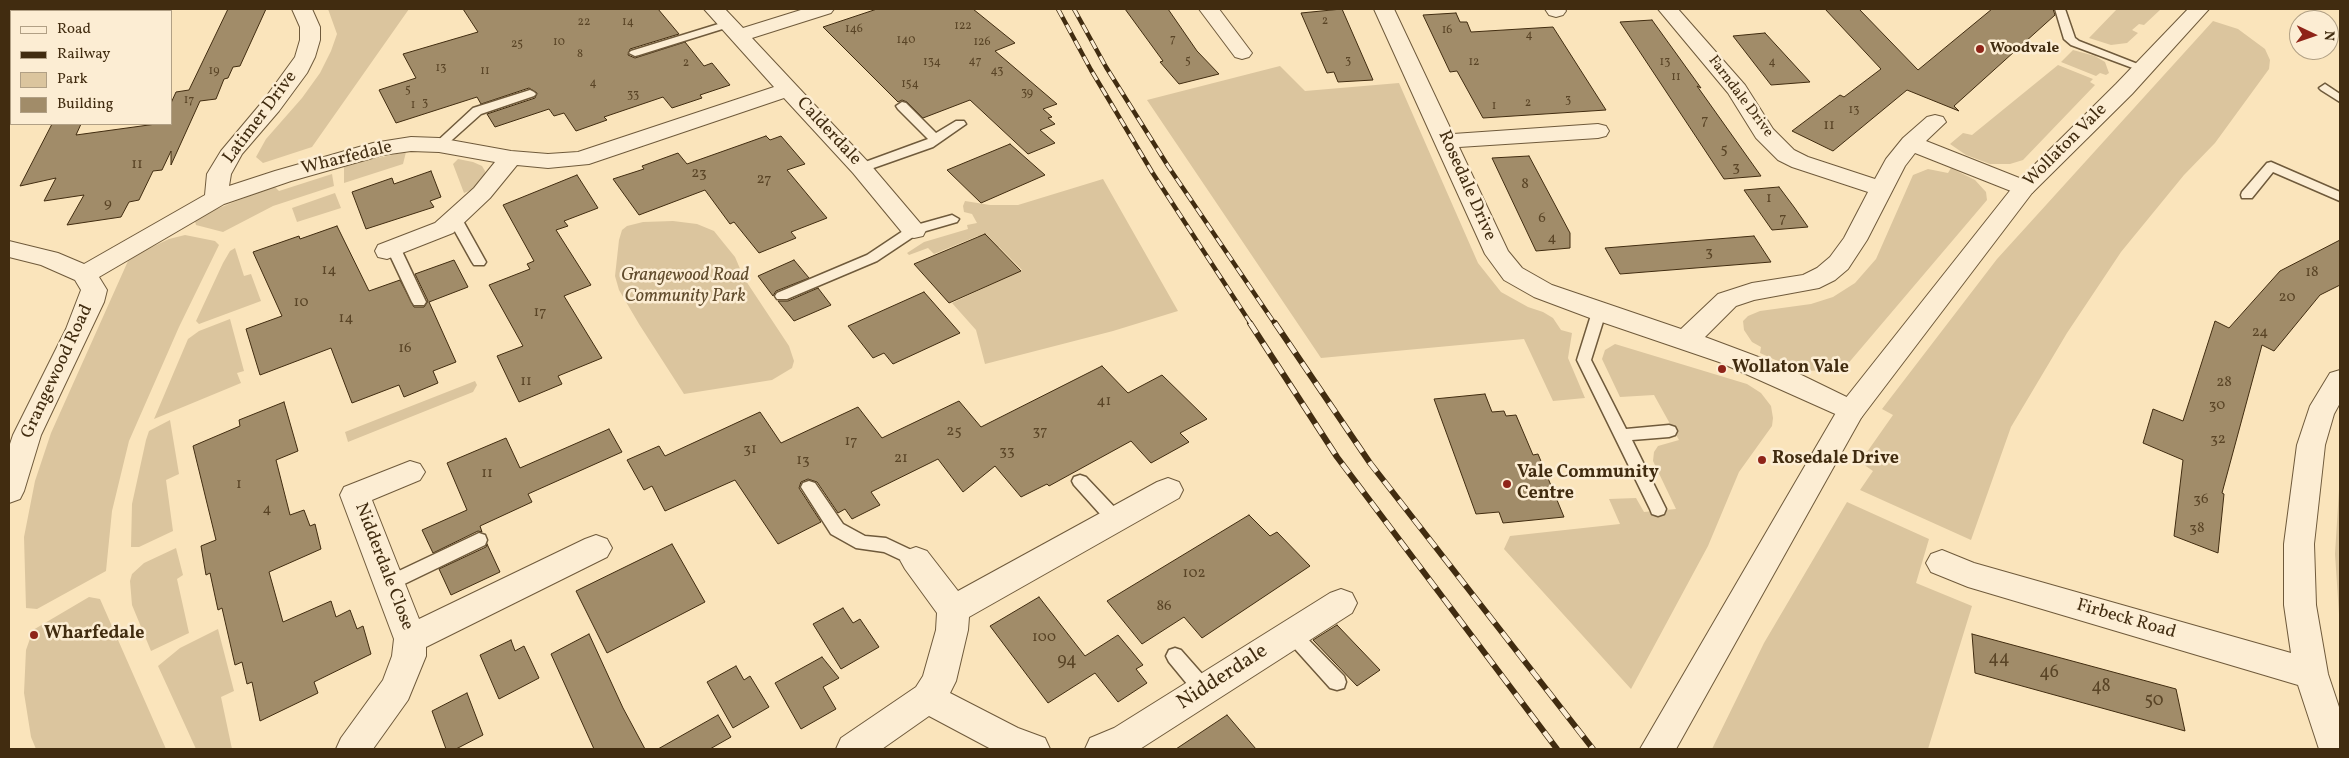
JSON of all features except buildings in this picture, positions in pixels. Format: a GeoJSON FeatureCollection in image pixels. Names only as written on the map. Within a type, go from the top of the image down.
{"type":"FeatureCollection","features":[{"type":"Feature","properties":{"kind":"street","name":"Latimer Drive"},"geometry":{"type":"LineString","coordinates":[[216,199],[219,174],[232,151],[296,73],[305,57],[310,40],[310,27],[302,9]]}},
{"type":"Feature","properties":{"kind":"street"},"geometry":{"type":"LineString","coordinates":[[727,23],[824,9]]}},
{"type":"Feature","properties":{"kind":"street"},"geometry":{"type":"LineString","coordinates":[[1209,9],[1242,53]]}},
{"type":"Feature","properties":{"kind":"street","name":"Rosedale Drive"},"geometry":{"type":"LineString","coordinates":[[1384,9],[1497,254],[1513,274],[1543,291],[1599,312],[1730,355],[1775,374],[1851,411]]}},
{"type":"Feature","properties":{"kind":"street","name":"Farndale Drive"},"geometry":{"type":"LineString","coordinates":[[1668,9],[1717,65],[1737,90],[1764,133],[1782,151],[1800,162],[1880,188]]}},
{"type":"Feature","properties":{"kind":"street","name":"Wollaton Vale"},"geometry":{"type":"LineString","coordinates":[[1658,749],[1851,411],[2024,188],[2199,9]]}},
{"type":"Feature","properties":{"kind":"street","name":"Calderdale"},"geometry":{"type":"LineString","coordinates":[[727,23],[862,168],[914,230]]}},
{"type":"Feature","properties":{"kind":"street","name":"Wharfedale"},"geometry":{"type":"LineString","coordinates":[[216,199],[283,176],[380,148],[411,144],[440,145],[511,158],[548,161],[581,159],[788,89]]}},
{"type":"Feature","properties":{"kind":"street"},"geometry":{"type":"LineString","coordinates":[[1685,341],[1727,300],[1752,292],[1788,288],[1810,282],[1826,274],[1839,263],[1855,240],[1894,164],[1911,143],[1935,122]]}},
{"type":"Feature","properties":{"kind":"street"},"geometry":{"type":"LineString","coordinates":[[1446,141],[1598,131]]}},
{"type":"Feature","properties":{"kind":"street"},"geometry":{"type":"LineString","coordinates":[[1569,133],[1580,156]]}},
{"type":"Feature","properties":{"kind":"street"},"geometry":{"type":"LineString","coordinates":[[1911,143],[2024,188]]}},
{"type":"Feature","properties":{"kind":"street"},"geometry":{"type":"LineString","coordinates":[[390,250],[431,235],[444,228],[482,193],[511,158]]}},
{"type":"Feature","properties":{"kind":"street"},"geometry":{"type":"LineString","coordinates":[[9,249],[49,259],[85,274],[216,199]]}},
{"type":"Feature","properties":{"kind":"street","name":"Grangewood Road"},"geometry":{"type":"LineString","coordinates":[[9,491],[27,435],[91,302],[94,290],[85,274]]}},
{"type":"Feature","properties":{"kind":"street"},"geometry":{"type":"LineString","coordinates":[[2336,749],[2311,674],[2300,605],[2300,544],[2311,445],[2320,413],[2340,380]]}},
{"type":"Feature","properties":{"kind":"street","name":"Nidderdale Close"},"geometry":{"type":"LineString","coordinates":[[353,749],[396,689],[409,656],[410,639],[355,496],[410,472]]}},
{"type":"Feature","properties":{"kind":"street"},"geometry":{"type":"LineString","coordinates":[[952,610],[1168,490]]}},
{"type":"Feature","properties":{"kind":"street","name":"Nidderdale Close"},"geometry":{"type":"LineString","coordinates":[[410,639],[596,548]]}},
{"type":"Feature","properties":{"kind":"street"},"geometry":{"type":"LineString","coordinates":[[853,749],[928,698],[939,681],[946,661],[952,630],[952,610],[916,560]]}},
{"type":"Feature","properties":{"kind":"street","name":"Firbeck Road"},"geometry":{"type":"LineString","coordinates":[[1942,563],[2003,585],[2311,674]]}},
{"type":"Feature","properties":{"kind":"street","name":"Nidderdale"},"geometry":{"type":"LineString","coordinates":[[1102,749],[1126,740],[1341,603]]}},
{"type":"Feature","properties":{"kind":"street"},"geometry":{"type":"LineString","coordinates":[[928,698],[1009,741],[1033,749]]}},
{"type":"Feature","properties":{"kind":"lane"},"geometry":{"type":"LineString","coordinates":[[2060,9],[2070,39],[2075,43],[2142,68]]}},
{"type":"Feature","properties":{"kind":"lane"},"geometry":{"type":"LineString","coordinates":[[635,53],[727,23]]}},
{"type":"Feature","properties":{"kind":"lane"},"geometry":{"type":"LineString","coordinates":[[2325,88],[2340,99]]}},
{"type":"Feature","properties":{"kind":"lane"},"geometry":{"type":"LineString","coordinates":[[440,145],[477,111],[530,94]]}},
{"type":"Feature","properties":{"kind":"lane"},"geometry":{"type":"LineString","coordinates":[[902,106],[935,139]]}},
{"type":"Feature","properties":{"kind":"lane"},"geometry":{"type":"LineString","coordinates":[[862,168],[929,144],[945,131],[960,124]]}},
{"type":"Feature","properties":{"kind":"lane"},"geometry":{"type":"LineString","coordinates":[[2247,195],[2271,166],[2340,197]]}},
{"type":"Feature","properties":{"kind":"lane"},"geometry":{"type":"LineString","coordinates":[[782,296],[872,258],[914,230],[952,218]]}},
{"type":"Feature","properties":{"kind":"lane"},"geometry":{"type":"LineString","coordinates":[[455,219],[479,262]]}},
{"type":"Feature","properties":{"kind":"lane"},"geometry":{"type":"LineString","coordinates":[[390,250],[419,302]]}},
{"type":"Feature","properties":{"kind":"lane"},"geometry":{"type":"LineString","coordinates":[[1599,312],[1584,360],[1658,509]]}},
{"type":"Feature","properties":{"kind":"lane"},"geometry":{"type":"LineString","coordinates":[[1621,435],[1669,431]]}},
{"type":"Feature","properties":{"kind":"lane"},"geometry":{"type":"LineString","coordinates":[[1080,481],[1115,519]]}},
{"type":"Feature","properties":{"kind":"lane"},"geometry":{"type":"LineString","coordinates":[[809,487],[837,529],[862,543],[886,545],[916,560]]}},
{"type":"Feature","properties":{"kind":"lane"},"geometry":{"type":"LineString","coordinates":[[390,583],[479,540]]}},
{"type":"Feature","properties":{"kind":"lane"},"geometry":{"type":"LineString","coordinates":[[1292,634],[1337,682]]}},
{"type":"Feature","properties":{"kind":"lane"},"geometry":{"type":"LineString","coordinates":[[1175,656],[1204,690]]}},
{"type":"Feature","properties":{"kind":"green space"},"geometry":{"type":"Polygon","coordinates":[[[328,9],[409,9],[312,147],[263,163],[256,157],[266,139],[302,98],[320,73],[331,51],[337,34],[328,9]]]}},
{"type":"Feature","properties":{"kind":"green space"},"geometry":{"type":"Polygon","coordinates":[[[2117,9],[2161,9],[2144,25],[2139,24],[2132,30],[2138,33],[2127,43],[2111,45],[2089,38],[2117,9]]]}},
{"type":"Feature","properties":{"kind":"green space"},"geometry":{"type":"Polygon","coordinates":[[[2213,21],[2238,29],[2265,49],[2270,60],[2269,69],[2215,143],[2184,175],[2121,252],[2067,333],[2011,427],[1971,540],[1860,490],[1873,471],[1860,462],[1893,415],[1882,409],[1997,259],[2213,21]]]}},
{"type":"Feature","properties":{"kind":"green space"},"geometry":{"type":"Polygon","coordinates":[[[2073,50],[2095,56],[2105,62],[2109,73],[2106,75],[2100,73],[2096,76],[2061,62],[2073,50]]]}},
{"type":"Feature","properties":{"kind":"green space"},"geometry":{"type":"Polygon","coordinates":[[[2058,65],[2093,79],[2090,82],[2095,85],[2023,160],[2010,164],[1990,164],[1966,155],[1950,144],[1963,133],[1972,135],[2058,65]]]}},
{"type":"Feature","properties":{"kind":"green space"},"geometry":{"type":"Polygon","coordinates":[[[1280,66],[1305,91],[1399,83],[1478,263],[1501,292],[1528,307],[1543,312],[1553,318],[1561,330],[1572,333],[1568,358],[1585,398],[1553,401],[1524,339],[1321,358],[1147,100],[1280,66]]]}},
{"type":"Feature","properties":{"kind":"green space"},"geometry":{"type":"Polygon","coordinates":[[[406,152],[403,164],[344,183],[344,165],[406,152]]]}},
{"type":"Feature","properties":{"kind":"green space"},"geometry":{"type":"Polygon","coordinates":[[[458,159],[482,166],[485,171],[484,179],[476,188],[464,193],[453,164],[458,159]]]}},
{"type":"Feature","properties":{"kind":"green space"},"geometry":{"type":"Polygon","coordinates":[[[1951,168],[1975,180],[1986,192],[1987,200],[1846,366],[1842,369],[1805,371],[1760,353],[1761,347],[1752,342],[1744,330],[1743,321],[1748,316],[1760,311],[1811,304],[1833,297],[1855,283],[1876,259],[1913,175],[1928,169],[1948,173],[1951,168]]]}},
{"type":"Feature","properties":{"kind":"green space"},"geometry":{"type":"Polygon","coordinates":[[[332,174],[334,186],[273,206],[223,232],[196,225],[195,221],[207,213],[251,195],[275,187],[279,191],[332,174]]]}},
{"type":"Feature","properties":{"kind":"green space"},"geometry":{"type":"Polygon","coordinates":[[[1103,179],[1178,311],[1113,331],[985,364],[976,330],[952,303],[1022,270],[999,247],[991,250],[978,236],[934,254],[928,248],[909,255],[907,253],[924,242],[968,229],[967,225],[977,223],[972,214],[964,212],[963,206],[965,201],[990,205],[1018,205],[1103,179]]]}},
{"type":"Feature","properties":{"kind":"green space"},"geometry":{"type":"Polygon","coordinates":[[[335,193],[341,208],[297,222],[292,208],[335,193]]]}},
{"type":"Feature","properties":{"kind":"green space","name":"Grangewood Road Community Park"},"geometry":{"type":"Polygon","coordinates":[[[673,221],[697,224],[714,231],[735,257],[744,278],[789,346],[794,361],[792,368],[772,380],[684,394],[619,290],[615,276],[622,230],[627,226],[643,222],[673,221]]]}},
{"type":"Feature","properties":{"kind":"green space"},"geometry":{"type":"Polygon","coordinates":[[[185,235],[215,241],[219,245],[179,327],[129,441],[112,511],[106,571],[37,609],[26,608],[24,537],[35,481],[51,433],[128,261],[137,254],[169,239],[185,235]]]}},
{"type":"Feature","properties":{"kind":"green space"},"geometry":{"type":"Polygon","coordinates":[[[235,248],[244,276],[251,274],[261,301],[199,324],[196,321],[223,263],[230,251],[235,248]]]}},
{"type":"Feature","properties":{"kind":"green space"},"geometry":{"type":"Polygon","coordinates":[[[230,319],[244,371],[237,373],[241,383],[154,419],[188,339],[199,331],[230,319]]]}},
{"type":"Feature","properties":{"kind":"green space"},"geometry":{"type":"Polygon","coordinates":[[[1615,344],[1747,384],[1761,393],[1771,406],[1773,418],[1772,426],[1739,472],[1708,546],[1631,689],[1504,549],[1510,536],[1620,524],[1609,499],[1636,498],[1644,512],[1676,509],[1653,461],[1654,452],[1658,446],[1679,440],[1654,395],[1620,397],[1602,359],[1605,350],[1615,344]]]}},
{"type":"Feature","properties":{"kind":"green space"},"geometry":{"type":"Polygon","coordinates":[[[475,381],[477,385],[473,392],[348,442],[345,432],[475,381]]]}},
{"type":"Feature","properties":{"kind":"green space"},"geometry":{"type":"Polygon","coordinates":[[[170,420],[179,474],[166,480],[173,531],[139,547],[131,547],[132,504],[146,440],[149,431],[170,420]]]}},
{"type":"Feature","properties":{"kind":"green space"},"geometry":{"type":"Polygon","coordinates":[[[2340,474],[2340,629],[2335,554],[2340,474]]]}},
{"type":"Feature","properties":{"kind":"green space"},"geometry":{"type":"Polygon","coordinates":[[[1847,502],[1929,539],[1916,583],[1972,606],[1928,749],[1712,749],[1764,643],[1847,502]]]}},
{"type":"Feature","properties":{"kind":"green space"},"geometry":{"type":"Polygon","coordinates":[[[176,548],[183,575],[177,579],[189,633],[151,651],[132,605],[130,581],[132,574],[144,563],[176,548]]]}},
{"type":"Feature","properties":{"kind":"green space"},"geometry":{"type":"Polygon","coordinates":[[[89,597],[100,599],[166,749],[36,749],[31,737],[24,693],[26,650],[33,630],[89,597]]]}},
{"type":"Feature","properties":{"kind":"green space"},"geometry":{"type":"Polygon","coordinates":[[[218,629],[234,691],[221,697],[232,749],[196,749],[158,666],[180,648],[218,629]]]}},
{"type":"Feature","properties":{"kind":"railway"},"geometry":{"type":"LineString","coordinates":[[1058,9],[1091,70],[1152,172],[1251,324]]}},
{"type":"Feature","properties":{"kind":"railway"},"geometry":{"type":"LineString","coordinates":[[1074,9],[1106,67],[1168,166],[1275,324]]}},
{"type":"Feature","properties":{"kind":"railway"},"geometry":{"type":"LineString","coordinates":[[1250,323],[1337,457],[1557,749]]}},
{"type":"Feature","properties":{"kind":"railway"},"geometry":{"type":"LineString","coordinates":[[1275,323],[1370,463],[1593,749]]}},
{"type":"Feature","properties":{"kind":"place","name":"Woodvale"},"geometry":{"type":"Point","coordinates":[1980,49]}},
{"type":"Feature","properties":{"kind":"place","name":"Wollaton Vale"},"geometry":{"type":"Point","coordinates":[1722,369]}},
{"type":"Feature","properties":{"kind":"place","name":"Rosedale Drive"},"geometry":{"type":"Point","coordinates":[1762,460]}},
{"type":"Feature","properties":{"kind":"place","name":"Vale Community Centre"},"geometry":{"type":"Point","coordinates":[1507,484]}},
{"type":"Feature","properties":{"kind":"place","name":"Wharfedale"},"geometry":{"type":"Point","coordinates":[34,635]}}]}
